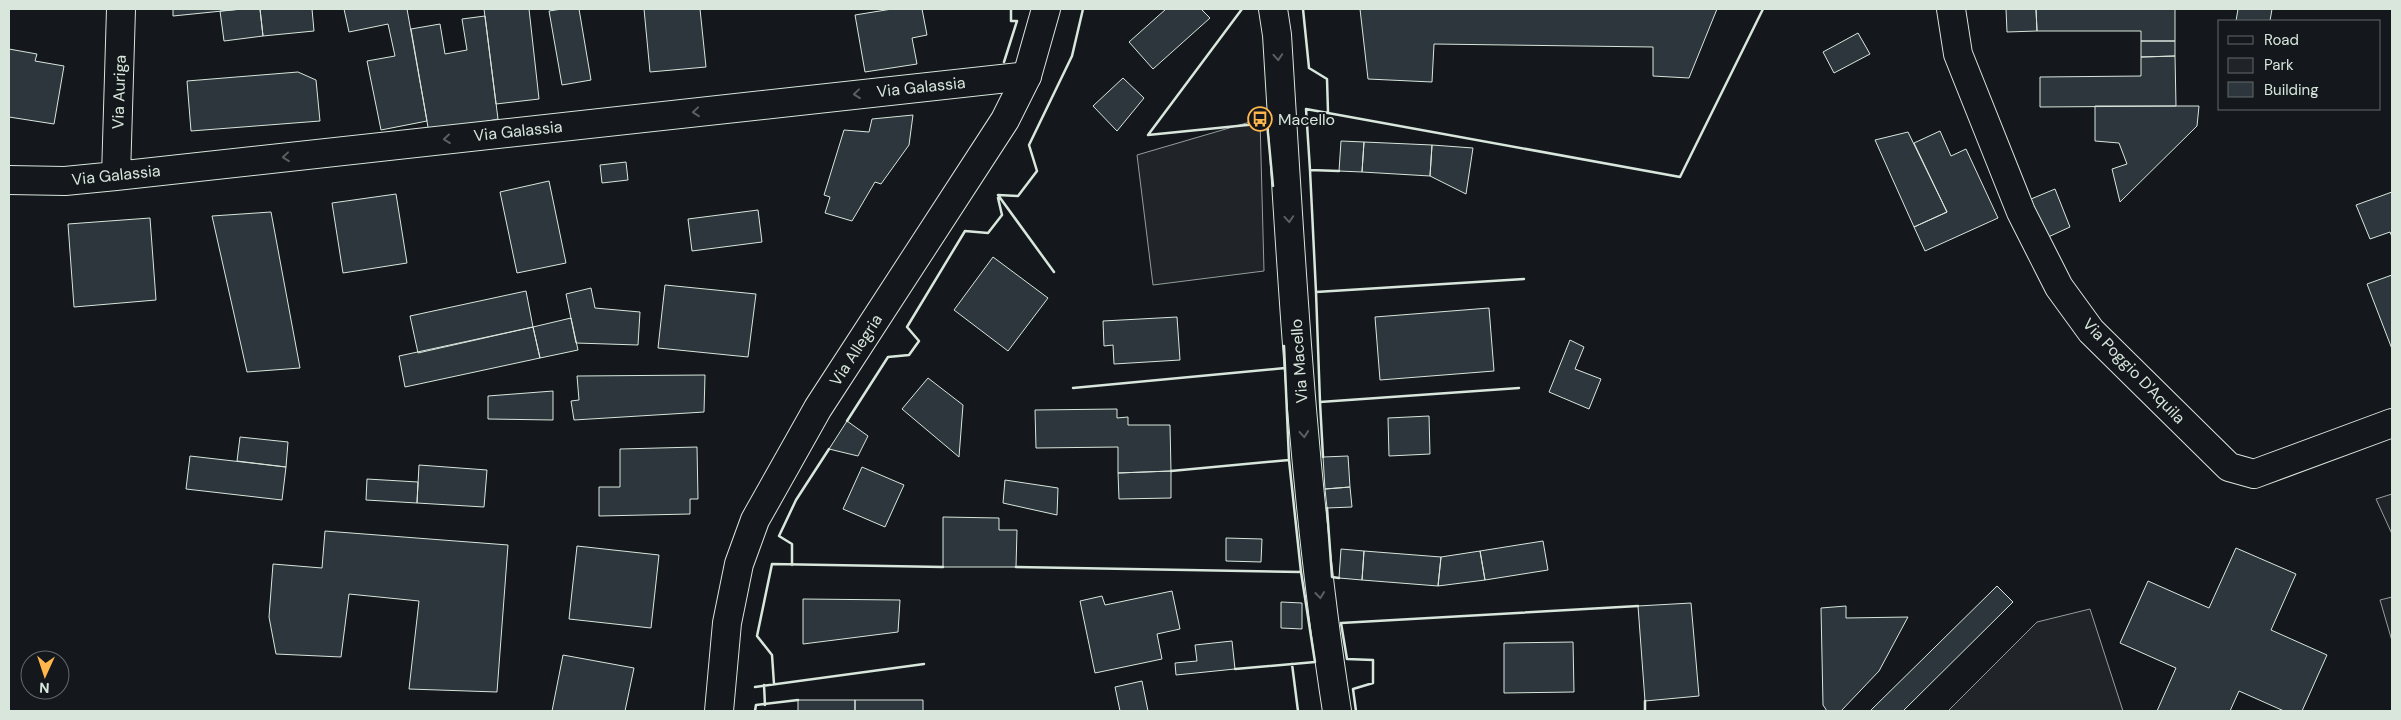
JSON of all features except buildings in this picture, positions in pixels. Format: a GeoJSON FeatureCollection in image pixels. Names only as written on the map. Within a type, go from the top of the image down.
{"type":"FeatureCollection","features":[{"type":"Feature","properties":{"kind":"street","name":"Via Auriga"},"geometry":{"type":"LineString","coordinates":[[116,176],[121,9]]}},
{"type":"Feature","properties":{"kind":"street","name":"Via Allegria"},"geometry":{"type":"LineString","coordinates":[[719,711],[727,623],[739,564],[755,520],[818,408],[1005,120],[1027,76],[1046,9]]}},
{"type":"Feature","properties":{"kind":"street","name":"Via Macello"},"geometry":{"type":"LineString","coordinates":[[1273,9],[1277,35],[1303,429],[1321,606],[1336,711]]}},
{"type":"Feature","properties":{"kind":"street","name":"Via Poggio D'Aquila"},"geometry":{"type":"LineString","coordinates":[[1951,9],[1958,54],[2021,212],[2059,287],[2091,331],[2229,467],[2254,474],[2385,426]]}},
{"type":"Feature","properties":{"kind":"street","name":"Via Galassia"},"geometry":{"type":"LineString","coordinates":[[9,180],[65,181],[116,176],[1027,76]]}},
{"type":"Feature","properties":{"kind":"green space"},"geometry":{"type":"Polygon","coordinates":[[[1260,119],[1264,271],[1153,285],[1137,155],[1260,119]]]}},
{"type":"Feature","properties":{"kind":"green space"},"geometry":{"type":"Polygon","coordinates":[[[2392,494],[2392,534],[2376,499],[2392,494]]]}},
{"type":"Feature","properties":{"kind":"green space"},"geometry":{"type":"Polygon","coordinates":[[[2392,597],[2392,641],[2380,600],[2392,597]]]}},
{"type":"Feature","properties":{"kind":"green space"},"geometry":{"type":"Polygon","coordinates":[[[2090,609],[2123,711],[1948,711],[2037,622],[2090,609]]]}},
{"type":"Feature","properties":{"kind":"wall"},"geometry":{"type":"LineString","coordinates":[[1004,62],[1017,21],[1011,21],[1011,9]]}},
{"type":"Feature","properties":{"kind":"wall"},"geometry":{"type":"LineString","coordinates":[[1054,272],[998,195],[1018,196],[1037,171],[1029,145],[1072,56],[1083,9]]}},
{"type":"Feature","properties":{"kind":"wall"},"geometry":{"type":"LineString","coordinates":[[1242,9],[1148,135],[1267,123],[1273,186]]}},
{"type":"Feature","properties":{"kind":"wall"},"geometry":{"type":"LineString","coordinates":[[1303,9],[1309,68],[1327,79],[1328,112]]}},
{"type":"Feature","properties":{"kind":"wall"},"geometry":{"type":"LineString","coordinates":[[1339,171],[1310,170],[1306,109],[1680,177],[1763,9]]}},
{"type":"Feature","properties":{"kind":"wall"},"geometry":{"type":"LineString","coordinates":[[1310,170],[1316,292]]}},
{"type":"Feature","properties":{"kind":"wall"},"geometry":{"type":"LineString","coordinates":[[847,421],[888,357],[909,355],[919,341],[907,327],[965,231],[988,233],[1002,215],[998,198]]}},
{"type":"Feature","properties":{"kind":"wall"},"geometry":{"type":"LineString","coordinates":[[1519,388],[1320,402],[1316,292],[1524,279]]}},
{"type":"Feature","properties":{"kind":"wall"},"geometry":{"type":"LineString","coordinates":[[1284,346],[1285,368]]}},
{"type":"Feature","properties":{"kind":"wall"},"geometry":{"type":"LineString","coordinates":[[1073,388],[1285,368],[1289,460]]}},
{"type":"Feature","properties":{"kind":"wall"},"geometry":{"type":"LineString","coordinates":[[1320,402],[1323,457]]}},
{"type":"Feature","properties":{"kind":"wall"},"geometry":{"type":"LineString","coordinates":[[792,565],[792,544],[779,536],[796,500],[829,449]]}},
{"type":"Feature","properties":{"kind":"wall"},"geometry":{"type":"LineString","coordinates":[[1171,471],[1289,460],[1301,572]]}},
{"type":"Feature","properties":{"kind":"wall"},"geometry":{"type":"LineString","coordinates":[[1327,508],[1332,577],[1339,578]]}},
{"type":"Feature","properties":{"kind":"wall"},"geometry":{"type":"LineString","coordinates":[[774,684],[772,655],[757,636],[772,564],[943,567]]}},
{"type":"Feature","properties":{"kind":"wall"},"geometry":{"type":"LineString","coordinates":[[1016,567],[1301,572],[1315,662],[1235,669]]}},
{"type":"Feature","properties":{"kind":"wall"},"geometry":{"type":"LineString","coordinates":[[1356,711],[1353,689],[1373,683],[1373,660],[1347,659],[1341,623],[1638,606]]}},
{"type":"Feature","properties":{"kind":"wall"},"geometry":{"type":"LineString","coordinates":[[755,687],[924,664]]}},
{"type":"Feature","properties":{"kind":"wall"},"geometry":{"type":"LineString","coordinates":[[1292,664],[1298,711]]}},
{"type":"Feature","properties":{"kind":"wall"},"geometry":{"type":"LineString","coordinates":[[764,685],[765,705]]}},
{"type":"Feature","properties":{"kind":"wall"},"geometry":{"type":"LineString","coordinates":[[755,711],[756,705],[798,700]]}},
{"type":"Feature","properties":{"kind":"wall"},"geometry":{"type":"LineString","coordinates":[[1645,701],[1645,711]]}},
{"type":"Feature","properties":{"kind":"place","name":"Macello"},"geometry":{"type":"Point","coordinates":[1260,119]}}]}
